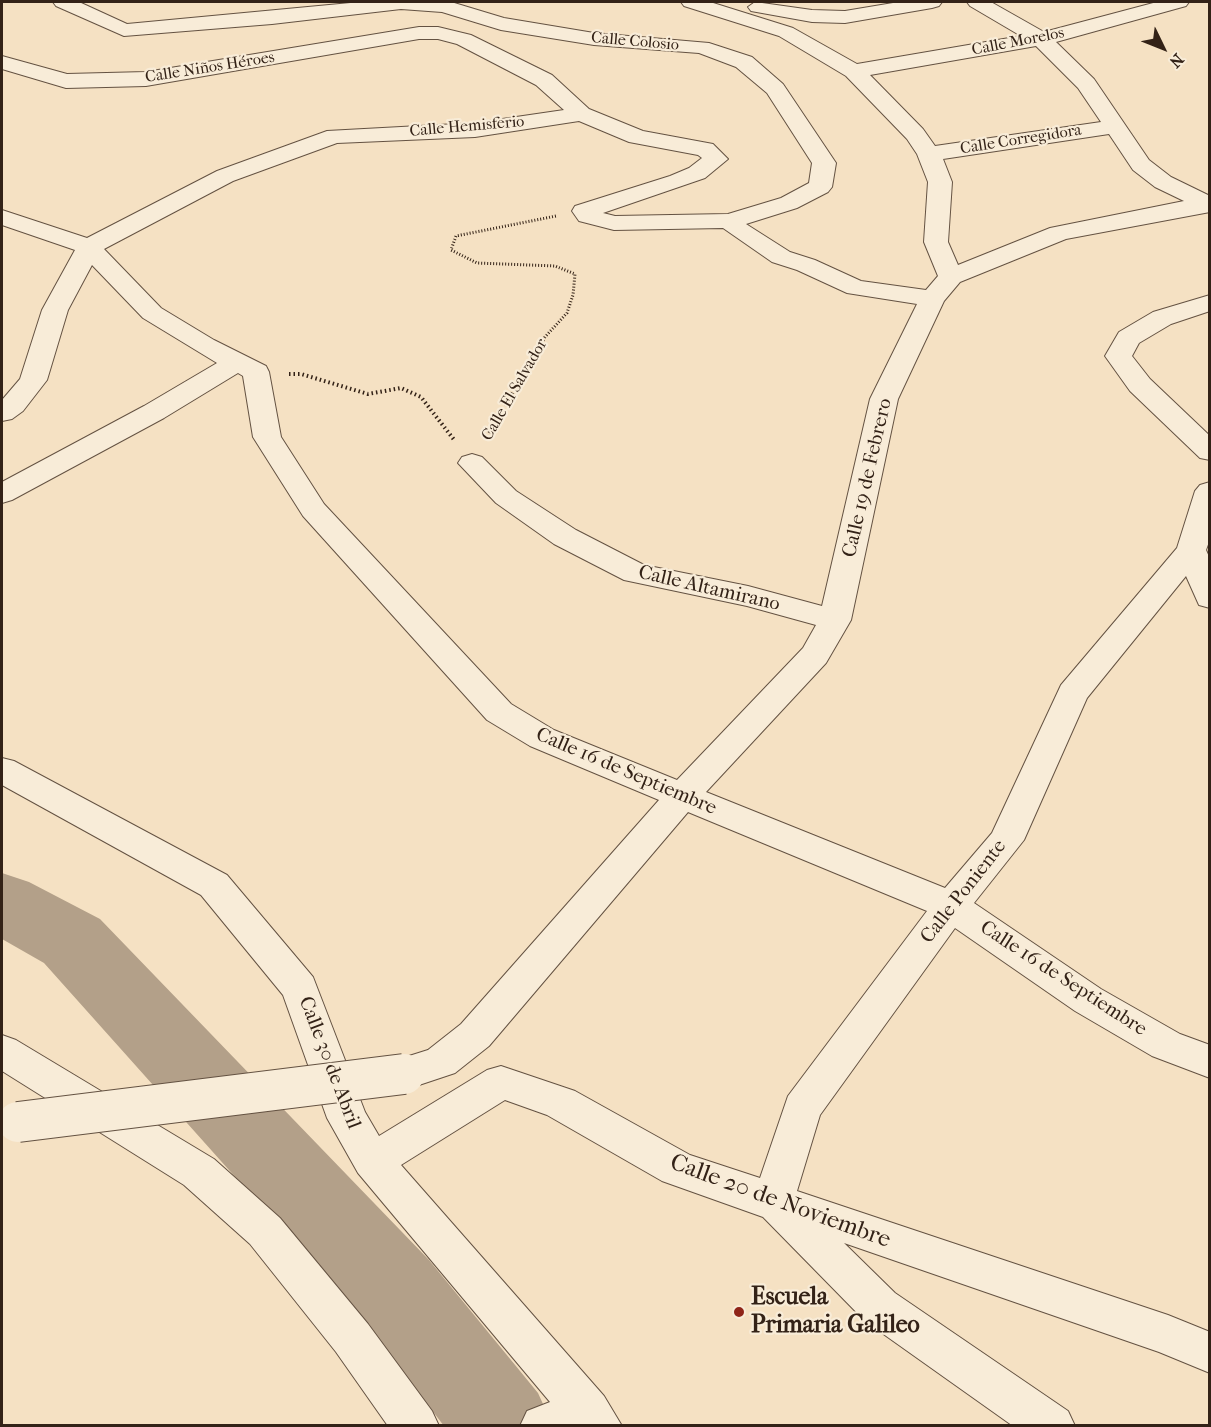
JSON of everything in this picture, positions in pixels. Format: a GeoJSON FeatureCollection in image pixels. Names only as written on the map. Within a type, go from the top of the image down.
{"type":"FeatureCollection","features":[{"type":"Feature","properties":{"kind":"street","name":"Calle Colosio"},"geometry":{"type":"LineString","coordinates":[[63,2],[124,30],[272,18],[401,3],[444,6],[501,24],[594,39],[702,47],[744,62],[775,90],[824,163],[820,188],[789,203],[730,221]]}},
{"type":"Feature","properties":{"kind":"street"},"geometry":{"type":"LineString","coordinates":[[691,2],[812,16],[845,17],[932,2]]}},
{"type":"Feature","properties":{"kind":"street"},"geometry":{"type":"LineString","coordinates":[[977,2],[1041,39],[1086,84],[1113,127],[1141,165],[1163,182],[1208,204]]}},
{"type":"Feature","properties":{"kind":"street","name":"Calle Morelos"},"geometry":{"type":"LineString","coordinates":[[854,71],[1041,39],[1179,2]]}},
{"type":"Feature","properties":{"kind":"street"},"geometry":{"type":"LineString","coordinates":[[651,43],[710,4]]}},
{"type":"Feature","properties":{"kind":"street"},"geometry":{"type":"LineString","coordinates":[[710,4],[786,32],[854,71],[915,134],[929,154],[940,182],[936,242],[951,277]]}},
{"type":"Feature","properties":{"kind":"street","name":"Calle Niños Héroes"},"geometry":{"type":"LineString","coordinates":[[2,62],[66,81],[146,79],[419,33],[438,33],[464,39],[544,80],[580,114]]}},
{"type":"Feature","properties":{"kind":"street"},"geometry":{"type":"LineString","coordinates":[[580,114],[637,138],[705,148],[716,159],[697,173],[678,182],[584,211],[588,216],[614,223],[730,221],[734,227],[781,257],[806,265],[823,275],[856,288],[932,299]]}},
{"type":"Feature","properties":{"kind":"street","name":"Calle Hemisferio"},"geometry":{"type":"LineString","coordinates":[[89,247],[225,176],[335,136],[475,130],[580,114]]}},
{"type":"Feature","properties":{"kind":"street","name":"Calle Corregidora"},"geometry":{"type":"LineString","coordinates":[[929,154],[1113,127]]}},
{"type":"Feature","properties":{"kind":"street","name":"Calle 19 de Febrero"},"geometry":{"type":"LineString","coordinates":[[10,1125],[404,1074],[441,1062],[475,1035],[682,796],[815,655],[835,620],[884,399],[932,299],[951,277],[1059,232],[1208,204]]}},
{"type":"Feature","properties":{"kind":"street"},"geometry":{"type":"LineString","coordinates":[[2,217],[89,247],[118,281],[152,313],[205,346],[247,367]]}},
{"type":"Feature","properties":{"kind":"street"},"geometry":{"type":"LineString","coordinates":[[2,413],[13,405],[33,380],[55,310],[89,247]]}},
{"type":"Feature","properties":{"kind":"street"},"geometry":{"type":"LineString","coordinates":[[1209,303],[1162,318],[1128,338],[1118,356],[1140,385],[1209,452]]}},
{"type":"Feature","properties":{"kind":"street"},"geometry":{"type":"LineString","coordinates":[[2,494],[144,417],[247,367]]}},
{"type":"Feature","properties":{"kind":"street","name":"Calle 16 de Septiembre"},"geometry":{"type":"LineString","coordinates":[[247,367],[267,437],[313,510],[499,712],[542,738],[951,906],[1088,1000],[1166,1045],[1209,1062]]}},
{"type":"Feature","properties":{"kind":"street","name":"Calle Altamirano"},"geometry":{"type":"LineString","coordinates":[[472,463],[506,497],[565,537],[634,573],[747,596],[835,620]]}},
{"type":"Feature","properties":{"kind":"street","name":"Calle Poniente"},"geometry":{"type":"LineString","coordinates":[[773,1202],[802,1108],[951,906],[1006,840],[1073,693],[1191,550],[1209,491]]}},
{"type":"Feature","properties":{"kind":"street"},"geometry":{"type":"LineString","coordinates":[[1191,550],[1209,598]]}},
{"type":"Feature","properties":{"kind":"street","name":"Calle 30 de Abril"},"geometry":{"type":"LineString","coordinates":[[2,770],[214,885],[300,988],[347,1118],[372,1161],[593,1418]]}},
{"type":"Feature","properties":{"kind":"street"},"geometry":{"type":"LineString","coordinates":[[2,1051],[199,1172],[265,1231],[352,1338],[416,1425]]}},
{"type":"Feature","properties":{"kind":"street","name":"Calle 20 de Noviembre"},"geometry":{"type":"LineString","coordinates":[[372,1161],[501,1082],[561,1103],[677,1168],[1168,1335],[1209,1353]]}},
{"type":"Feature","properties":{"kind":"street"},"geometry":{"type":"LineString","coordinates":[[773,1202],[880,1307],[1052,1425]]}},
{"type":"Feature","properties":{"kind":"street"},"geometry":{"type":"LineString","coordinates":[[543,1425],[593,1418]]}},
{"type":"Feature","properties":{"kind":"path","name":"Calle El Salvador"},"geometry":{"type":"LineString","coordinates":[[247,367],[301,374],[368,394],[401,388],[421,397],[472,463],[544,337],[567,313],[573,295],[575,274],[555,266],[477,262],[451,250],[456,236],[584,211]]}},
{"type":"Feature","properties":{"kind":"waterway"},"geometry":{"type":"LineString","coordinates":[[2,903],[72,941],[396,1290],[504,1426]]}},
{"type":"Feature","properties":{"kind":"place","name":"Escuela Primaria Galileo"},"geometry":{"type":"Point","coordinates":[739,1312]}}]}
